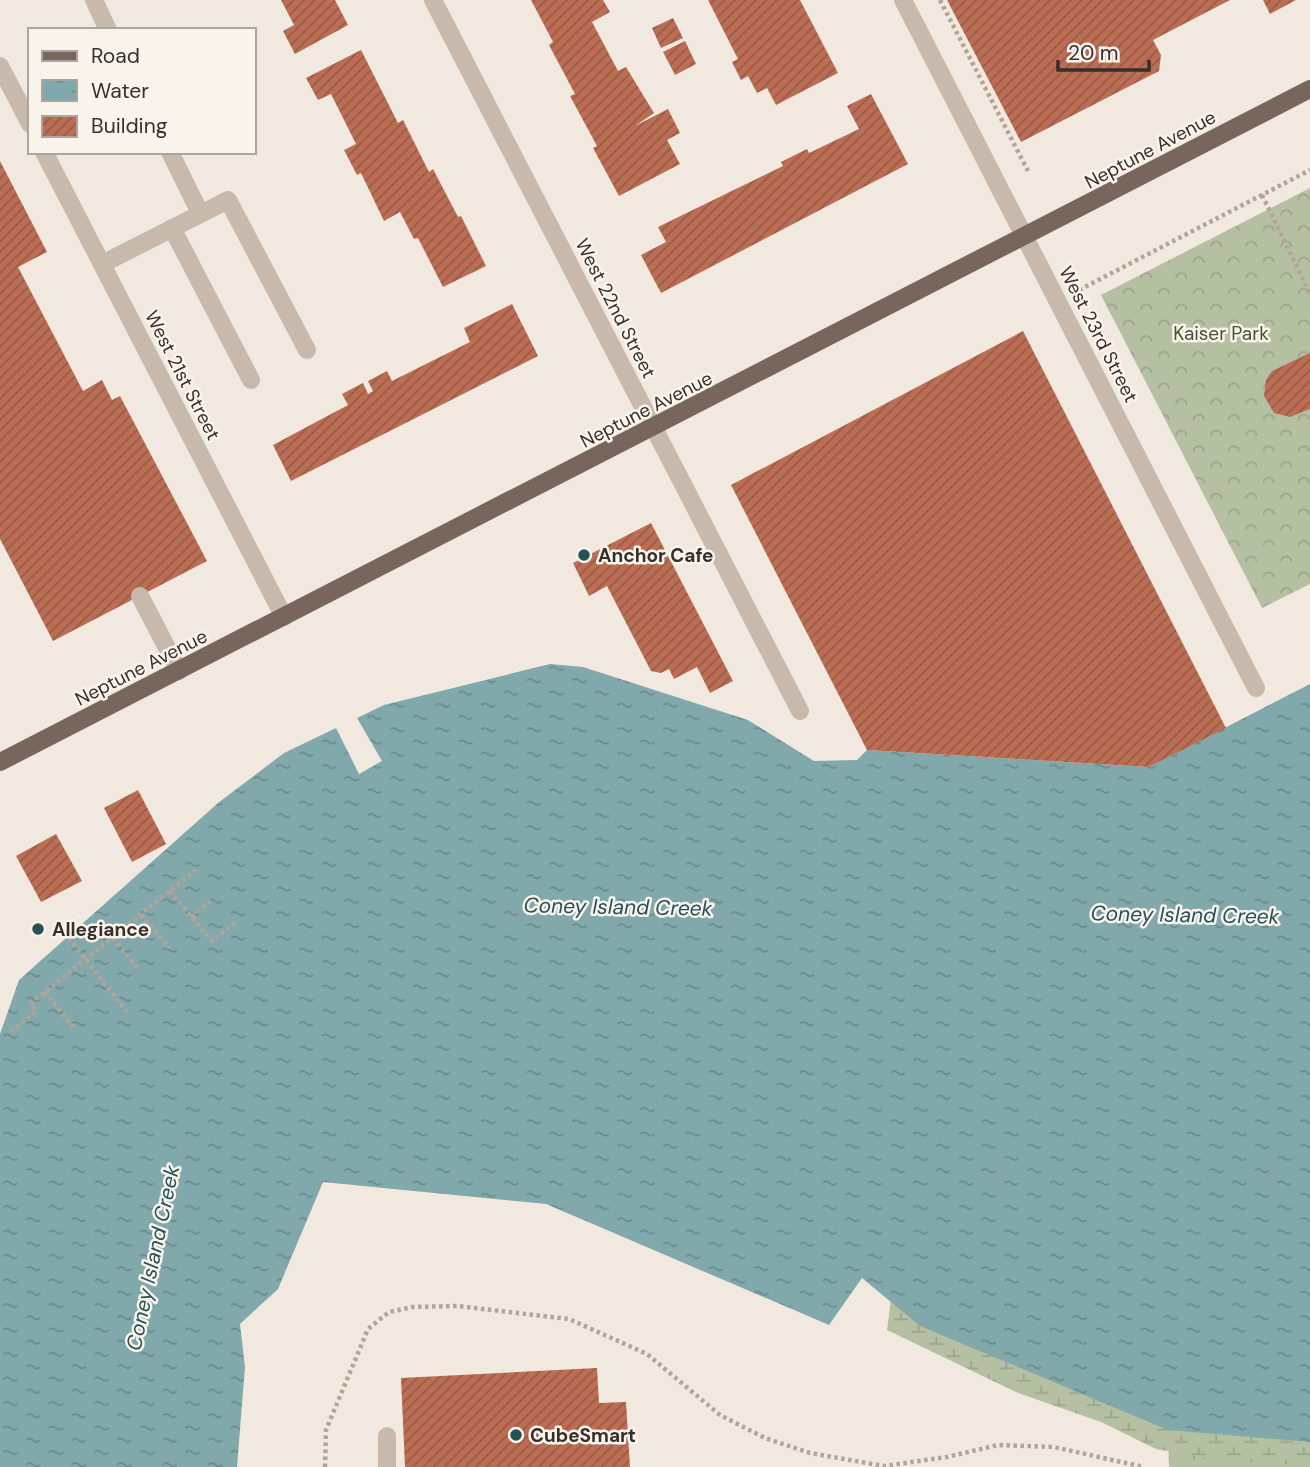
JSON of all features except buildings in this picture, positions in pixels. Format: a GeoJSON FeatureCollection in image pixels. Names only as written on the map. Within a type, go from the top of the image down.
{"type":"FeatureCollection","features":[{"type":"Feature","properties":{"kind":"main road","name":"Neptune Avenue"},"geometry":{"type":"LineString","coordinates":[[0,762],[1310,89]]}},
{"type":"Feature","properties":{"kind":"street"},"geometry":{"type":"LineString","coordinates":[[94,0],[107,28]]}},
{"type":"Feature","properties":{"kind":"street","name":"West 22nd Street"},"geometry":{"type":"LineString","coordinates":[[433,0],[800,711]]}},
{"type":"Feature","properties":{"kind":"street","name":"West 23rd Street"},"geometry":{"type":"LineString","coordinates":[[904,0],[1256,688]]}},
{"type":"Feature","properties":{"kind":"street"},"geometry":{"type":"LineString","coordinates":[[0,66],[28,120]]}},
{"type":"Feature","properties":{"kind":"street","name":"West 21st Street"},"geometry":{"type":"LineString","coordinates":[[45,154],[284,617]]}},
{"type":"Feature","properties":{"kind":"street"},"geometry":{"type":"LineString","coordinates":[[171,154],[200,214]]}},
{"type":"Feature","properties":{"kind":"street"},"geometry":{"type":"LineString","coordinates":[[102,264],[228,200],[307,351]]}},
{"type":"Feature","properties":{"kind":"street"},"geometry":{"type":"LineString","coordinates":[[173,228],[251,380]]}},
{"type":"Feature","properties":{"kind":"street"},"geometry":{"type":"LineString","coordinates":[[140,596],[179,671]]}},
{"type":"Feature","properties":{"kind":"street"},"geometry":{"type":"LineString","coordinates":[[387,1436],[387,1467]]}},
{"type":"Feature","properties":{"kind":"path"},"geometry":{"type":"LineString","coordinates":[[940,0],[1028,171]]}},
{"type":"Feature","properties":{"kind":"path"},"geometry":{"type":"LineString","coordinates":[[1079,290],[1310,170]]}},
{"type":"Feature","properties":{"kind":"path"},"geometry":{"type":"LineString","coordinates":[[1262,195],[1310,294]]}},
{"type":"Feature","properties":{"kind":"path"},"geometry":{"type":"LineString","coordinates":[[10,1032],[36,1011],[30,1004],[198,867]]}},
{"type":"Feature","properties":{"kind":"path"},"geometry":{"type":"LineString","coordinates":[[170,891],[212,941],[236,922]]}},
{"type":"Feature","properties":{"kind":"path"},"geometry":{"type":"LineString","coordinates":[[191,917],[212,899]]}},
{"type":"Feature","properties":{"kind":"path"},"geometry":{"type":"LineString","coordinates":[[141,915],[170,948]]}},
{"type":"Feature","properties":{"kind":"path"},"geometry":{"type":"LineString","coordinates":[[69,938],[127,1012]]}},
{"type":"Feature","properties":{"kind":"path"},"geometry":{"type":"LineString","coordinates":[[113,938],[137,967]]}},
{"type":"Feature","properties":{"kind":"path"},"geometry":{"type":"LineString","coordinates":[[45,992],[74,1028]]}},
{"type":"Feature","properties":{"kind":"path"},"geometry":{"type":"LineString","coordinates":[[325,1467],[326,1430],[368,1329],[389,1312],[412,1307],[457,1306],[569,1319],[647,1354],[720,1415],[765,1438],[810,1453],[884,1466],[947,1457],[998,1445],[1043,1446],[1144,1467]]}},
{"type":"Feature","properties":{"kind":"green space","name":"Kaiser Park"},"geometry":{"type":"Polygon","coordinates":[[[1310,188],[1310,584],[1262,608],[1101,295],[1310,188]]]}},
{"type":"Feature","properties":{"kind":"green space"},"geometry":{"type":"Polygon","coordinates":[[[892,1292],[1310,1419],[1310,1465],[1227,1462],[1156,1449],[1101,1422],[1018,1393],[887,1330],[892,1292]]]}},
{"type":"Feature","properties":{"kind":"green space"},"geometry":{"type":"Polygon","coordinates":[[[1168,1430],[1310,1442],[1310,1467],[1169,1467],[1168,1430]]]}},
{"type":"Feature","properties":{"kind":"water","name":"Coney Island Creek"},"geometry":{"type":"Polygon","coordinates":[[[550,664],[583,667],[748,720],[814,761],[857,760],[867,750],[1149,767],[1310,684],[1310,1442],[1168,1430],[920,1326],[862,1278],[829,1325],[546,1204],[323,1182],[278,1289],[240,1324],[245,1367],[237,1467],[0,1467],[0,1034],[19,980],[218,803],[284,753],[336,728],[359,774],[382,761],[357,718],[384,705],[550,664]]]}},
{"type":"Feature","properties":{"kind":"place","name":"Anchor Cafe"},"geometry":{"type":"Point","coordinates":[584,555]}},
{"type":"Feature","properties":{"kind":"place","name":"Allegiance"},"geometry":{"type":"Point","coordinates":[38,929]}},
{"type":"Feature","properties":{"kind":"place","name":"CubeSmart"},"geometry":{"type":"Point","coordinates":[516,1435]}}]}
